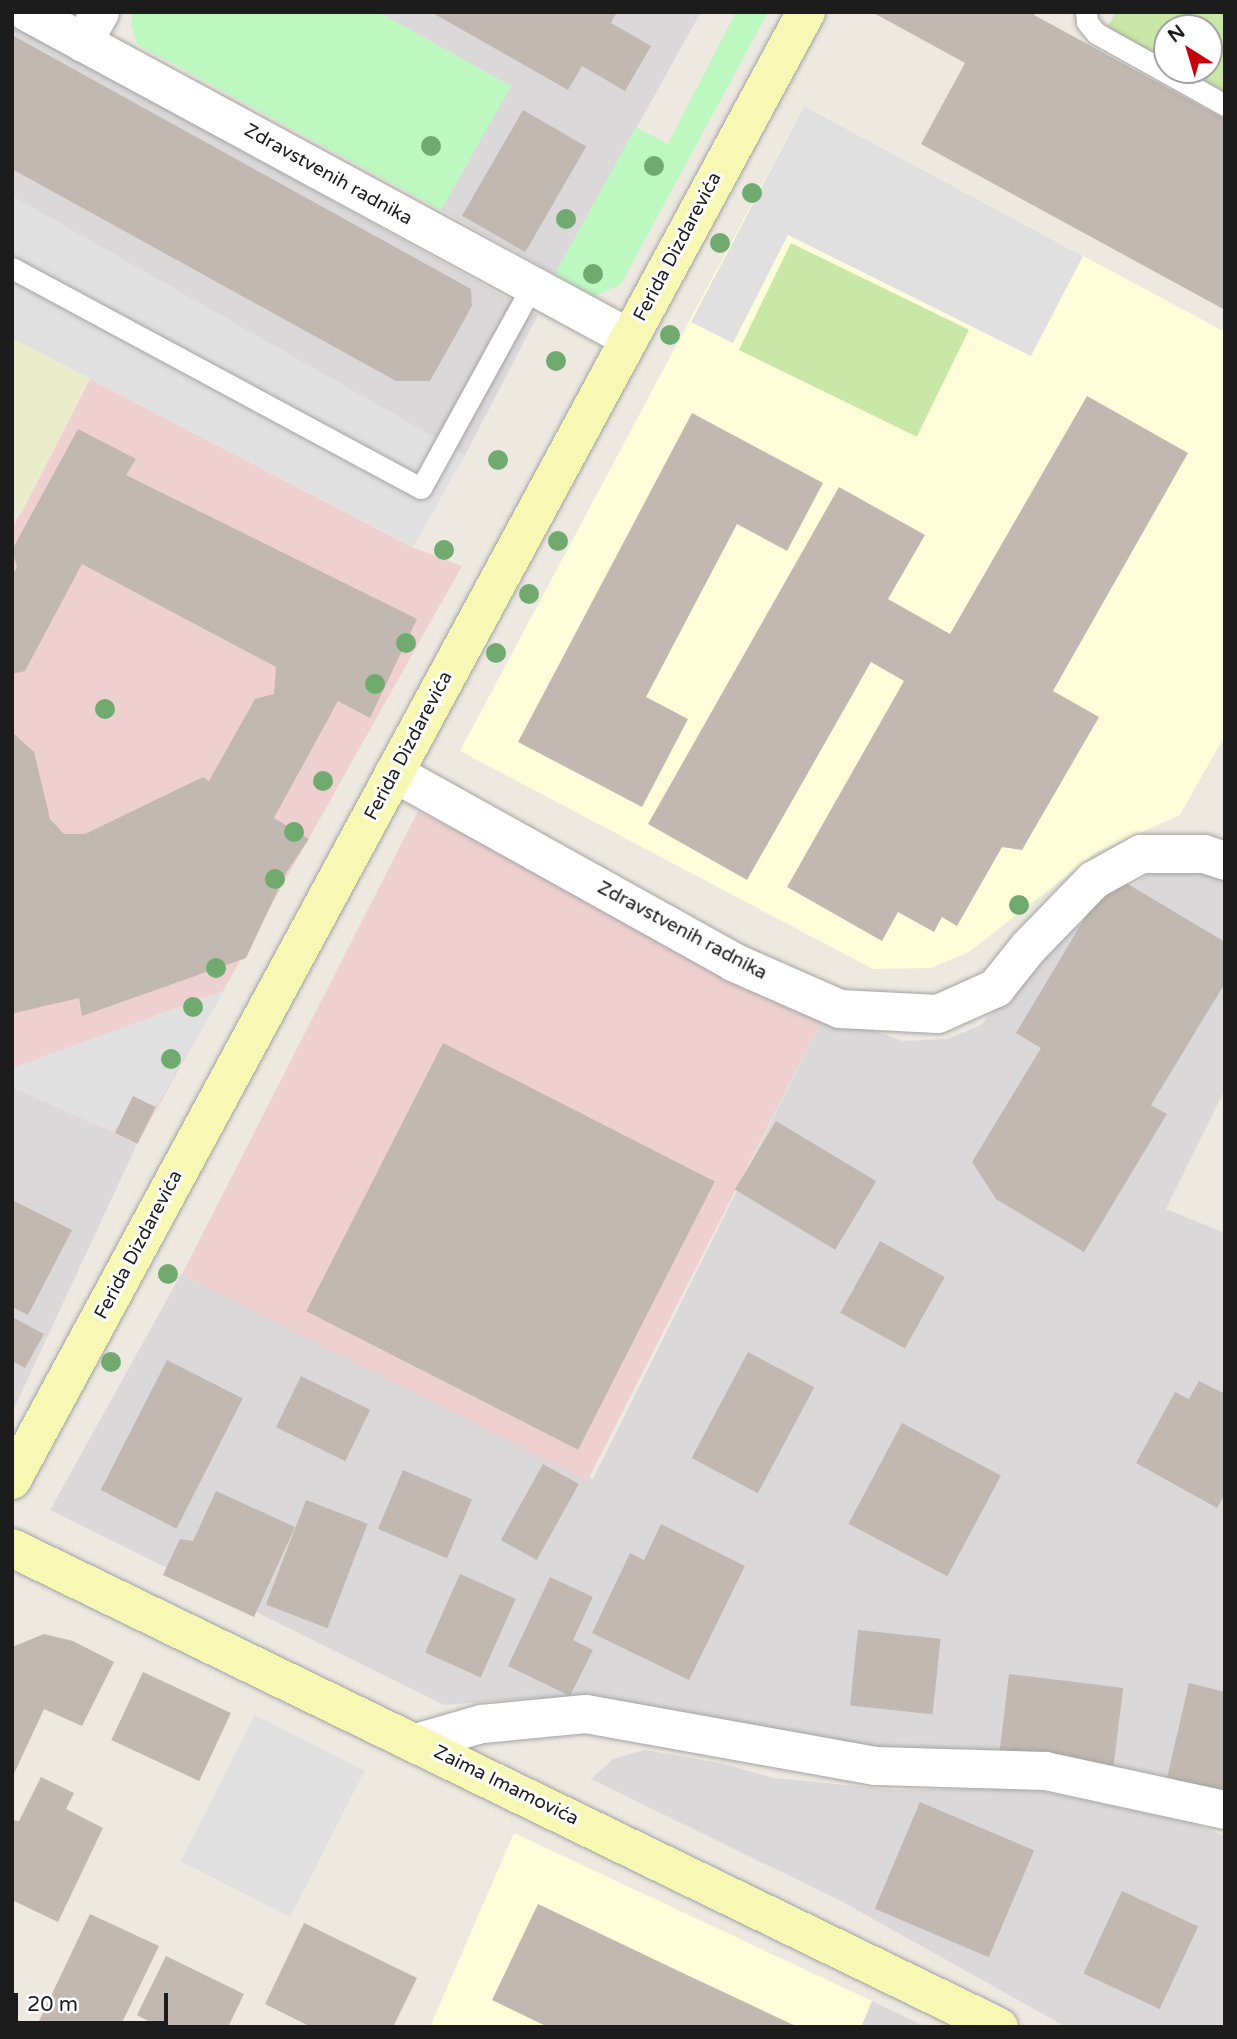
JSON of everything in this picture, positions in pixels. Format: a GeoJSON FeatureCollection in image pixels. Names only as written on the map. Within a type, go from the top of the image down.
{"type":"FeatureCollection","features":[{"type":"Feature","properties":{"kind":"main road","name":"Ferida Dizdarevića"},"geometry":{"type":"LineString","coordinates":[[12,1480],[806,12]]}},
{"type":"Feature","properties":{"kind":"main road","name":"Zaima Imamovića"},"geometry":{"type":"LineString","coordinates":[[12,1548],[999,2027]]}},
{"type":"Feature","properties":{"kind":"street","name":"Zdravstvenih radnika"},"geometry":{"type":"LineString","coordinates":[[27,12],[91,28],[532,286],[629,338]]}},
{"type":"Feature","properties":{"kind":"street","name":"Zdravstvenih radnika"},"geometry":{"type":"LineString","coordinates":[[394,773],[733,962],[840,1009],[938,1014],[996,988],[1028,948],[1094,880],[1141,855],[1204,854],[1225,861]]}},
{"type":"Feature","properties":{"kind":"street"},"geometry":{"type":"LineString","coordinates":[[416,1742],[482,1724],[586,1714],[875,1766],[1046,1771],[1225,1811]]}},
{"type":"Feature","properties":{"kind":"lane"},"geometry":{"type":"LineString","coordinates":[[1086,12],[1087,22],[1096,33],[1225,105]]}},
{"type":"Feature","properties":{"kind":"lane"},"geometry":{"type":"LineString","coordinates":[[12,268],[421,488],[532,286]]}},
{"type":"Feature","properties":{"kind":"shaded area"},"geometry":{"type":"Polygon","coordinates":[[[378,12],[701,12],[555,274],[441,210],[510,86],[378,12]]]}},
{"type":"Feature","properties":{"kind":"shaded area"},"geometry":{"type":"Polygon","coordinates":[[[12,23],[538,315],[465,455],[12,196],[12,23]]]}},
{"type":"Feature","properties":{"kind":"shaded area"},"geometry":{"type":"Polygon","coordinates":[[[804,106],[1225,332],[1225,735],[1180,815],[1097,852],[969,952],[931,968],[873,969],[460,751],[804,106]]]}},
{"type":"Feature","properties":{"kind":"shaded area"},"geometry":{"type":"Polygon","coordinates":[[[804,106],[1083,256],[1031,356],[788,235],[733,343],[691,322],[804,106]]]}},
{"type":"Feature","properties":{"kind":"shaded area"},"geometry":{"type":"Polygon","coordinates":[[[12,196],[465,455],[413,547],[12,338],[12,196]]]}},
{"type":"Feature","properties":{"kind":"shaded area"},"geometry":{"type":"Polygon","coordinates":[[[12,338],[90,379],[21,514],[12,509],[12,338]]]}},
{"type":"Feature","properties":{"kind":"shaded area"},"geometry":{"type":"Polygon","coordinates":[[[90,379],[412,547],[462,566],[137,1144],[12,1087],[12,529],[90,379]]]}},
{"type":"Feature","properties":{"kind":"shaded area"},"geometry":{"type":"Polygon","coordinates":[[[418,811],[823,1018],[587,1481],[182,1274],[418,811]]]}},
{"type":"Feature","properties":{"kind":"shaded area"},"geometry":{"type":"Polygon","coordinates":[[[1157,868],[1185,868],[1225,880],[1225,1089],[1166,1209],[1225,1233],[1225,1794],[1143,1771],[966,1748],[875,1755],[605,1698],[535,1698],[444,1705],[50,1510],[181,1274],[593,1479],[825,1014],[903,1041],[947,1039],[981,1025],[1046,949],[1157,868]]]}},
{"type":"Feature","properties":{"kind":"shaded area"},"geometry":{"type":"Polygon","coordinates":[[[225,990],[156,1107],[133,1096],[115,1133],[12,1087],[12,1068],[225,990]]]}},
{"type":"Feature","properties":{"kind":"shaded area"},"geometry":{"type":"Polygon","coordinates":[[[12,1087],[137,1144],[12,1413],[12,1087]]]}},
{"type":"Feature","properties":{"kind":"shaded area"},"geometry":{"type":"Polygon","coordinates":[[[255,1715],[365,1771],[290,1917],[181,1861],[255,1715]]]}},
{"type":"Feature","properties":{"kind":"shaded area"},"geometry":{"type":"Polygon","coordinates":[[[645,1750],[720,1763],[774,1778],[896,1790],[1028,1788],[1191,1823],[1225,1836],[1225,2027],[1066,2027],[841,1901],[591,1779],[613,1759],[645,1750]]]}},
{"type":"Feature","properties":{"kind":"shaded area"},"geometry":{"type":"Polygon","coordinates":[[[514,1833],[872,2001],[861,2027],[430,2027],[514,1833]]]}},
{"type":"Feature","properties":{"kind":"shaded area"},"geometry":{"type":"Polygon","coordinates":[[[872,2001],[926,2027],[861,2027],[872,2001]]]}},
{"type":"Feature","properties":{"kind":"green space"},"geometry":{"type":"Polygon","coordinates":[[[133,12],[378,12],[511,86],[441,210],[137,44],[131,24],[133,12]]]}},
{"type":"Feature","properties":{"kind":"green space"},"geometry":{"type":"Polygon","coordinates":[[[736,12],[768,12],[621,284],[595,296],[555,274],[636,127],[668,144],[736,12]]]}},
{"type":"Feature","properties":{"kind":"green space"},"geometry":{"type":"Polygon","coordinates":[[[1116,12],[1225,12],[1225,92],[1210,84],[1223,84],[1223,14],[1153,14],[1153,53],[1107,28],[1116,12]]]}},
{"type":"Feature","properties":{"kind":"green space"},"geometry":{"type":"Polygon","coordinates":[[[791,243],[969,330],[917,437],[739,350],[791,243]]]}},
{"type":"Feature","properties":{"kind":"building"},"geometry":{"type":"Polygon","coordinates":[[[431,12],[617,12],[611,23],[651,46],[625,91],[582,66],[568,90],[431,12]]]}},
{"type":"Feature","properties":{"kind":"building"},"geometry":{"type":"Polygon","coordinates":[[[872,12],[1035,12],[1034,15],[1153,80],[1153,84],[1161,84],[1225,119],[1225,310],[921,144],[965,63],[872,12]]]}},
{"type":"Feature","properties":{"kind":"building"},"geometry":{"type":"Polygon","coordinates":[[[12,35],[471,289],[472,306],[430,381],[396,381],[12,169],[12,35]]]}},
{"type":"Feature","properties":{"kind":"building"},"geometry":{"type":"Polygon","coordinates":[[[523,110],[586,146],[525,252],[462,216],[523,110]]]}},
{"type":"Feature","properties":{"kind":"building"},"geometry":{"type":"Polygon","coordinates":[[[1087,396],[1188,453],[1053,691],[1099,717],[1022,850],[1002,847],[957,926],[942,917],[934,932],[898,912],[882,941],[787,887],[904,681],[871,662],[747,880],[648,824],[839,487],[925,535],[888,599],[950,634],[1087,396]]]}},
{"type":"Feature","properties":{"kind":"building"},"geometry":{"type":"Polygon","coordinates":[[[692,413],[823,483],[787,551],[737,524],[646,697],[688,719],[642,807],[518,742],[692,413]]]}},
{"type":"Feature","properties":{"kind":"building"},"geometry":{"type":"Polygon","coordinates":[[[78,429],[136,459],[126,475],[417,619],[370,718],[338,701],[274,818],[309,839],[286,873],[246,958],[82,1016],[79,998],[15,1013],[12,1012],[12,732],[34,752],[50,819],[64,834],[85,834],[203,777],[209,781],[255,699],[274,694],[276,667],[82,564],[25,671],[12,674],[12,576],[17,567],[12,550],[78,429]]]}},
{"type":"Feature","properties":{"kind":"building"},"geometry":{"type":"Polygon","coordinates":[[[1111,874],[1225,942],[1225,983],[1151,1105],[1167,1114],[1084,1252],[996,1199],[972,1162],[1041,1048],[1016,1033],[1111,874]]]}},
{"type":"Feature","properties":{"kind":"building"},"geometry":{"type":"Polygon","coordinates":[[[443,1043],[715,1181],[578,1450],[306,1311],[443,1043]]]}},
{"type":"Feature","properties":{"kind":"building"},"geometry":{"type":"Polygon","coordinates":[[[133,1096],[155,1107],[137,1144],[115,1133],[133,1096]]]}},
{"type":"Feature","properties":{"kind":"building"},"geometry":{"type":"Polygon","coordinates":[[[776,1121],[876,1181],[835,1250],[735,1190],[776,1121]]]}},
{"type":"Feature","properties":{"kind":"building"},"geometry":{"type":"Polygon","coordinates":[[[12,1200],[72,1230],[28,1315],[12,1307],[12,1200]]]}},
{"type":"Feature","properties":{"kind":"building"},"geometry":{"type":"Polygon","coordinates":[[[880,1241],[945,1277],[905,1349],[840,1313],[880,1241]]]}},
{"type":"Feature","properties":{"kind":"building"},"geometry":{"type":"Polygon","coordinates":[[[12,1317],[44,1334],[25,1368],[12,1361],[12,1317]]]}},
{"type":"Feature","properties":{"kind":"building"},"geometry":{"type":"Polygon","coordinates":[[[748,1352],[814,1387],[758,1493],[692,1458],[748,1352]]]}},
{"type":"Feature","properties":{"kind":"building"},"geometry":{"type":"Polygon","coordinates":[[[167,1360],[243,1399],[176,1529],[101,1490],[167,1360]]]}},
{"type":"Feature","properties":{"kind":"building"},"geometry":{"type":"Polygon","coordinates":[[[301,1376],[370,1410],[345,1461],[276,1427],[301,1376]]]}},
{"type":"Feature","properties":{"kind":"building"},"geometry":{"type":"Polygon","coordinates":[[[1199,1381],[1225,1394],[1225,1494],[1217,1508],[1136,1463],[1175,1392],[1189,1399],[1199,1381]]]}},
{"type":"Feature","properties":{"kind":"building"},"geometry":{"type":"Polygon","coordinates":[[[902,1423],[1001,1476],[947,1576],[848,1524],[902,1423]]]}},
{"type":"Feature","properties":{"kind":"building"},"geometry":{"type":"Polygon","coordinates":[[[543,1464],[579,1484],[537,1560],[501,1540],[543,1464]]]}},
{"type":"Feature","properties":{"kind":"building"},"geometry":{"type":"Polygon","coordinates":[[[403,1470],[472,1499],[447,1558],[378,1529],[403,1470]]]}},
{"type":"Feature","properties":{"kind":"building"},"geometry":{"type":"Polygon","coordinates":[[[216,1491],[295,1527],[254,1617],[163,1575],[180,1539],[193,1541],[216,1491]]]}},
{"type":"Feature","properties":{"kind":"building"},"geometry":{"type":"Polygon","coordinates":[[[306,1500],[368,1524],[327,1628],[266,1605],[306,1500]]]}},
{"type":"Feature","properties":{"kind":"building"},"geometry":{"type":"Polygon","coordinates":[[[661,1524],[745,1566],[689,1680],[592,1633],[630,1553],[644,1560],[661,1524]]]}},
{"type":"Feature","properties":{"kind":"building"},"geometry":{"type":"Polygon","coordinates":[[[460,1574],[516,1599],[481,1677],[425,1653],[460,1574]]]}},
{"type":"Feature","properties":{"kind":"building"},"geometry":{"type":"Polygon","coordinates":[[[550,1577],[593,1597],[573,1640],[593,1650],[570,1696],[508,1666],[550,1577]]]}},
{"type":"Feature","properties":{"kind":"building"},"geometry":{"type":"Polygon","coordinates":[[[858,1630],[941,1639],[933,1714],[850,1706],[858,1630]]]}},
{"type":"Feature","properties":{"kind":"building"},"geometry":{"type":"Polygon","coordinates":[[[44,1634],[73,1641],[114,1662],[82,1726],[44,1709],[12,1778],[12,1647],[44,1634]]]}},
{"type":"Feature","properties":{"kind":"building"},"geometry":{"type":"Polygon","coordinates":[[[143,1672],[231,1713],[199,1781],[111,1740],[143,1672]]]}},
{"type":"Feature","properties":{"kind":"building"},"geometry":{"type":"Polygon","coordinates":[[[1009,1674],[1123,1688],[1114,1765],[999,1751],[1009,1674]]]}},
{"type":"Feature","properties":{"kind":"building"},"geometry":{"type":"Polygon","coordinates":[[[1189,1683],[1225,1692],[1225,1791],[1167,1778],[1189,1683]]]}},
{"type":"Feature","properties":{"kind":"building"},"geometry":{"type":"Polygon","coordinates":[[[41,1777],[74,1793],[66,1809],[103,1828],[58,1922],[12,1900],[12,1820],[19,1821],[41,1777]]]}},
{"type":"Feature","properties":{"kind":"building"},"geometry":{"type":"Polygon","coordinates":[[[920,1802],[1034,1850],[989,1957],[875,1909],[920,1802]]]}},
{"type":"Feature","properties":{"kind":"building"},"geometry":{"type":"Polygon","coordinates":[[[1122,1891],[1198,1926],[1160,2009],[1084,1973],[1122,1891]]]}},
{"type":"Feature","properties":{"kind":"building"},"geometry":{"type":"Polygon","coordinates":[[[538,1904],[798,2027],[548,2027],[492,2000],[538,1904]]]}},
{"type":"Feature","properties":{"kind":"building"},"geometry":{"type":"Polygon","coordinates":[[[90,1914],[159,1946],[120,2027],[47,2027],[38,2023],[90,1914]]]}},
{"type":"Feature","properties":{"kind":"building"},"geometry":{"type":"Polygon","coordinates":[[[304,1923],[417,1978],[393,2027],[311,2027],[265,2004],[304,1923]]]}},
{"type":"Feature","properties":{"kind":"building"},"geometry":{"type":"Polygon","coordinates":[[[166,1956],[244,1994],[228,2027],[159,2027],[137,2015],[166,1956]]]}}]}
